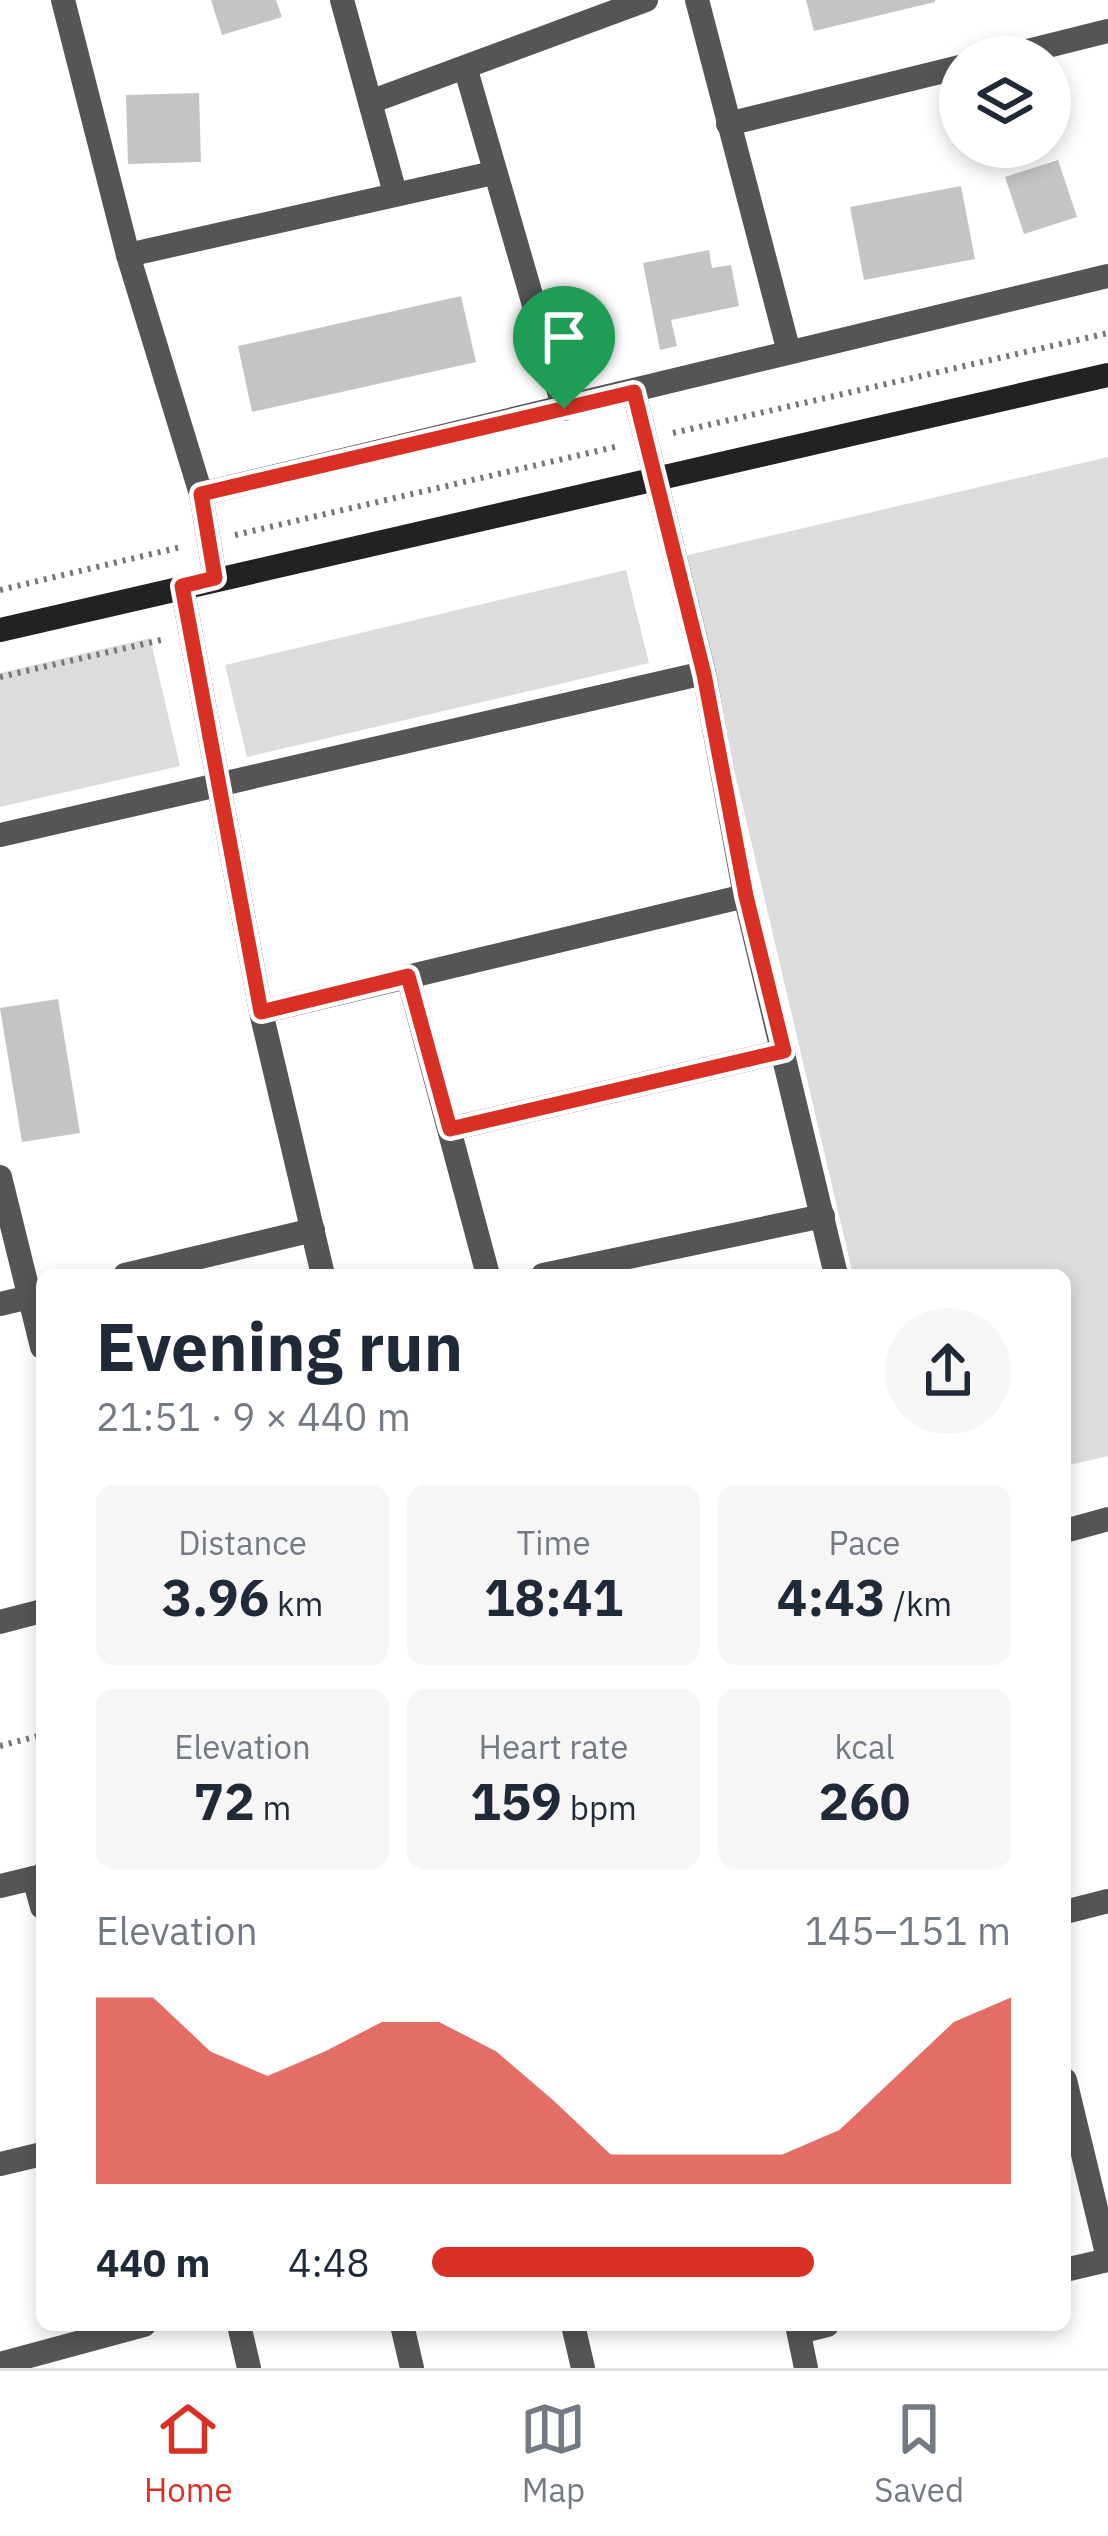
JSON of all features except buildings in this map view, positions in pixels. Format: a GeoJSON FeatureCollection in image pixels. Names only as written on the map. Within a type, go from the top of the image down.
{"type":"FeatureCollection","features":[{"type":"Feature","properties":{"kind":"main road"},"geometry":{"type":"LineString","coordinates":[[0,630],[1108,374]]}},
{"type":"Feature","properties":{"kind":"street"},"geometry":{"type":"LineString","coordinates":[[63,0],[128,255],[201,494],[215,578]]}},
{"type":"Feature","properties":{"kind":"street"},"geometry":{"type":"LineString","coordinates":[[342,0],[395,194]]}},
{"type":"Feature","properties":{"kind":"street"},"geometry":{"type":"LineString","coordinates":[[370,102],[646,0]]}},
{"type":"Feature","properties":{"kind":"street"},"geometry":{"type":"LineString","coordinates":[[697,0],[789,352]]}},
{"type":"Feature","properties":{"kind":"street"},"geometry":{"type":"LineString","coordinates":[[1071,41],[1108,32]]}},
{"type":"Feature","properties":{"kind":"street"},"geometry":{"type":"LineString","coordinates":[[466,70],[564,409]]}},
{"type":"Feature","properties":{"kind":"street"},"geometry":{"type":"LineString","coordinates":[[728,124],[939,72]]}},
{"type":"Feature","properties":{"kind":"street"},"geometry":{"type":"LineString","coordinates":[[128,255],[493,173]]}},
{"type":"Feature","properties":{"kind":"street"},"geometry":{"type":"LineString","coordinates":[[201,494],[1108,276]]}},
{"type":"Feature","properties":{"kind":"street"},"geometry":{"type":"LineString","coordinates":[[634,392],[704,674],[746,896],[835,1269]]}},
{"type":"Feature","properties":{"kind":"street"},"geometry":{"type":"LineString","coordinates":[[182,586],[261,1012],[322,1269]]}},
{"type":"Feature","properties":{"kind":"street"},"geometry":{"type":"LineString","coordinates":[[0,835],[704,674]]}},
{"type":"Feature","properties":{"kind":"street"},"geometry":{"type":"LineString","coordinates":[[261,1012],[746,896]]}},
{"type":"Feature","properties":{"kind":"street"},"geometry":{"type":"LineString","coordinates":[[408,976],[486,1269]]}},
{"type":"Feature","properties":{"kind":"street"},"geometry":{"type":"LineString","coordinates":[[450,1129],[784,1051]]}},
{"type":"Feature","properties":{"kind":"street"},"geometry":{"type":"LineString","coordinates":[[0,1177],[36,1296],[0,1304]]}},
{"type":"Feature","properties":{"kind":"street"},"geometry":{"type":"LineString","coordinates":[[601,1269],[650,1264],[823,1216]]}},
{"type":"Feature","properties":{"kind":"street"},"geometry":{"type":"LineString","coordinates":[[164,1269],[313,1230]]}},
{"type":"Feature","properties":{"kind":"street"},"geometry":{"type":"LineString","coordinates":[[1071,1530],[1108,1519]]}},
{"type":"Feature","properties":{"kind":"street"},"geometry":{"type":"LineString","coordinates":[[0,1622],[36,1613]]}},
{"type":"Feature","properties":{"kind":"street"},"geometry":{"type":"LineString","coordinates":[[0,1886],[36,1877]]}},
{"type":"Feature","properties":{"kind":"street"},"geometry":{"type":"LineString","coordinates":[[1071,1910],[1108,1901]]}},
{"type":"Feature","properties":{"kind":"street"},"geometry":{"type":"LineString","coordinates":[[1071,2105],[1108,2259],[1071,2268]]}},
{"type":"Feature","properties":{"kind":"street"},"geometry":{"type":"LineString","coordinates":[[0,2164],[36,2155]]}},
{"type":"Feature","properties":{"kind":"street"},"geometry":{"type":"LineString","coordinates":[[0,2364],[122,2331]]}},
{"type":"Feature","properties":{"kind":"street"},"geometry":{"type":"LineString","coordinates":[[240,2331],[249,2368]]}},
{"type":"Feature","properties":{"kind":"street"},"geometry":{"type":"LineString","coordinates":[[403,2331],[412,2368]]}},
{"type":"Feature","properties":{"kind":"street"},"geometry":{"type":"LineString","coordinates":[[574,2331],[583,2368]]}},
{"type":"Feature","properties":{"kind":"street"},"geometry":{"type":"LineString","coordinates":[[799,2331],[806,2368]]}},
{"type":"Feature","properties":{"kind":"path"},"geometry":{"type":"LineString","coordinates":[[0,590],[1108,333]]}},
{"type":"Feature","properties":{"kind":"path"},"geometry":{"type":"LineString","coordinates":[[0,677],[161,640],[166,662]]}},
{"type":"Feature","properties":{"kind":"path"},"geometry":{"type":"LineString","coordinates":[[0,1746],[36,1737]]}},
{"type":"Feature","properties":{"kind":"shaded area"},"geometry":{"type":"Polygon","coordinates":[[[1108,457],[1108,1456],[1071,1465],[1071,1269],[852,1269],[684,556],[1108,457]]]}},
{"type":"Feature","properties":{"kind":"shaded area"},"geometry":{"type":"Polygon","coordinates":[[[626,570],[649,663],[247,757],[225,665],[626,570]]]}},
{"type":"Feature","properties":{"kind":"shaded area"},"geometry":{"type":"Polygon","coordinates":[[[150,638],[180,766],[0,807],[0,673],[150,638]]]}},
{"type":"Feature","properties":{"kind":"route"},"geometry":{"type":"LineString","coordinates":[[634,392],[704,674],[746,896],[784,1051],[450,1129],[408,976],[261,1012],[182,586],[215,578],[201,494],[564,409],[634,392]]}}]}
